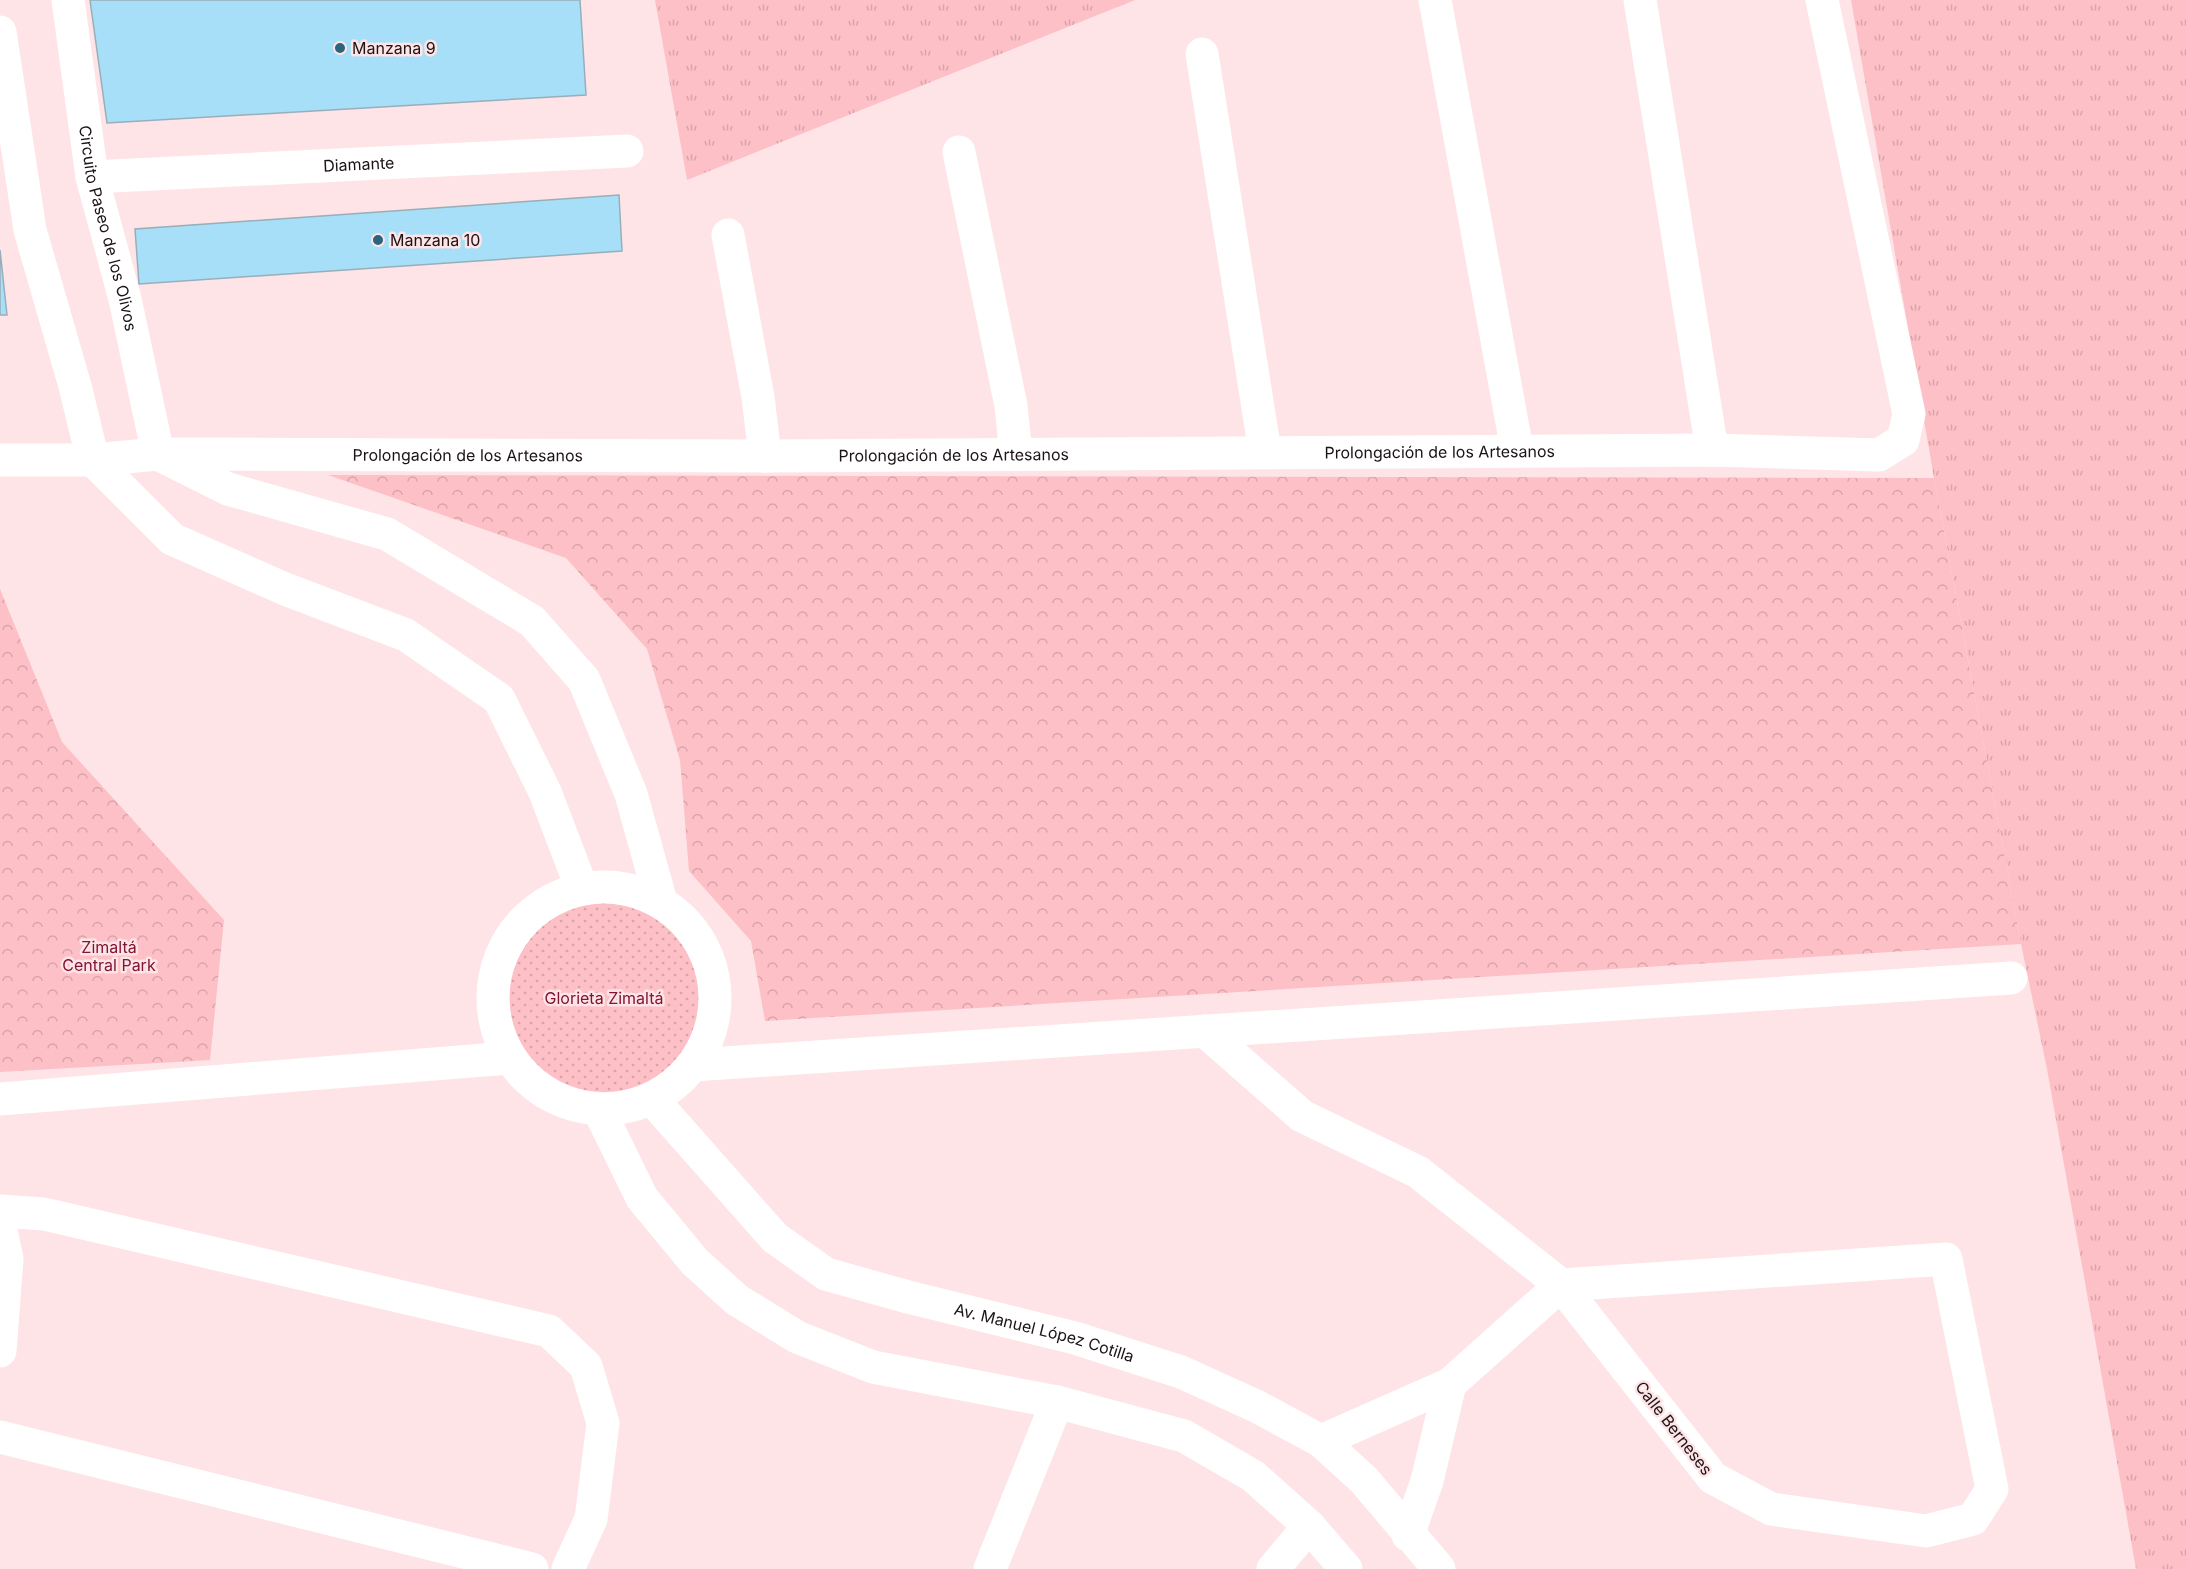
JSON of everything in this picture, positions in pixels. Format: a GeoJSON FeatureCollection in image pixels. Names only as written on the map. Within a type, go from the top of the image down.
{"type":"FeatureCollection","features":[{"type":"Feature","properties":{"kind":"street","name":"Circuito Paseo de los Olivos"},"geometry":{"type":"LineString","coordinates":[[68,0],[92,177],[125,299],[158,454]]}},
{"type":"Feature","properties":{"kind":"street"},"geometry":{"type":"LineString","coordinates":[[1435,0],[1517,450]]}},
{"type":"Feature","properties":{"kind":"street"},"geometry":{"type":"LineString","coordinates":[[1640,0],[1712,450]]}},
{"type":"Feature","properties":{"kind":"street","name":"Prolongación de los Artesanos"},"geometry":{"type":"LineString","coordinates":[[0,460],[93,460],[158,454],[765,456],[1517,450],[1712,450],[1879,455],[1903,440],[1909,414],[1822,0]]}},
{"type":"Feature","properties":{"kind":"street"},"geometry":{"type":"LineString","coordinates":[[0,32],[30,230],[75,386],[93,460],[172,539],[285,589],[406,635],[499,699],[546,792],[582,889]]}},
{"type":"Feature","properties":{"kind":"street"},"geometry":{"type":"LineString","coordinates":[[1202,54],[1266,452]]}},
{"type":"Feature","properties":{"kind":"street","name":"Diamante"},"geometry":{"type":"LineString","coordinates":[[92,177],[627,151]]}},
{"type":"Feature","properties":{"kind":"street"},"geometry":{"type":"LineString","coordinates":[[959,152],[1011,406],[1016,454]]}},
{"type":"Feature","properties":{"kind":"street"},"geometry":{"type":"LineString","coordinates":[[728,235],[758,397],[765,456]]}},
{"type":"Feature","properties":{"kind":"street"},"geometry":{"type":"LineString","coordinates":[[158,454],[228,489],[387,534],[532,621],[584,680],[631,794],[661,902]]}},
{"type":"Feature","properties":{"kind":"street"},"geometry":{"type":"LineString","coordinates":[[609,886],[627,889],[661,902],[682,918],[699,939],[711,963],[716,989],[714,1016],[707,1042],[693,1065],[675,1084],[652,1099],[626,1108],[599,1110],[572,1105],[548,1095],[526,1078],[509,1058],[497,1034],[492,1007],[494,981],[501,954],[514,931],[533,912],[556,897],[582,889],[609,886]]}},
{"type":"Feature","properties":{"kind":"street"},"geometry":{"type":"LineString","coordinates":[[693,1065],[2011,978]]}},
{"type":"Feature","properties":{"kind":"street"},"geometry":{"type":"LineString","coordinates":[[1204,1031],[1302,1116],[1418,1172],[1561,1285],[1450,1384],[1321,1441]]}},
{"type":"Feature","properties":{"kind":"street"},"geometry":{"type":"LineString","coordinates":[[0,1099],[509,1058]]}},
{"type":"Feature","properties":{"kind":"street","name":"Av. Manuel López Cotilla"},"geometry":{"type":"LineString","coordinates":[[652,1099],[775,1238],[826,1274],[908,1298],[1075,1338],[1181,1372],[1256,1406],[1321,1441],[1364,1480],[1439,1569]]}},
{"type":"Feature","properties":{"kind":"street"},"geometry":{"type":"LineString","coordinates":[[599,1110],[642,1198],[695,1262],[737,1300],[797,1337],[873,1367],[1057,1402],[1184,1436],[1253,1476],[1309,1526],[1346,1569]]}},
{"type":"Feature","properties":{"kind":"street"},"geometry":{"type":"LineString","coordinates":[[0,1211],[45,1214],[549,1331],[586,1366],[603,1423],[591,1519],[568,1569]]}},
{"type":"Feature","properties":{"kind":"street"},"geometry":{"type":"LineString","coordinates":[[0,1226],[8,1259],[0,1351]]}},
{"type":"Feature","properties":{"kind":"street","name":"Calle Berneses"},"geometry":{"type":"LineString","coordinates":[[1946,1259],[1992,1489],[1973,1519],[1926,1531],[1772,1509],[1713,1478],[1561,1285],[1946,1259]]}},
{"type":"Feature","properties":{"kind":"street"},"geometry":{"type":"LineString","coordinates":[[1408,1534],[1427,1480],[1450,1384]]}},
{"type":"Feature","properties":{"kind":"street"},"geometry":{"type":"LineString","coordinates":[[990,1569],[1057,1402]]}},
{"type":"Feature","properties":{"kind":"street"},"geometry":{"type":"LineString","coordinates":[[0,1437],[532,1569]]}},
{"type":"Feature","properties":{"kind":"street"},"geometry":{"type":"LineString","coordinates":[[1273,1569],[1309,1526]]}},
{"type":"Feature","properties":{"kind":"green space"},"geometry":{"type":"Polygon","coordinates":[[[655,0],[1135,0],[687,180],[655,0]]]}},
{"type":"Feature","properties":{"kind":"green space"},"geometry":{"type":"Polygon","coordinates":[[[1851,0],[2186,0],[2186,1569],[2136,1569],[2047,1069],[2021,944],[1934,478],[1851,0]]]}},
{"type":"Feature","properties":{"kind":"green space"},"geometry":{"type":"Polygon","coordinates":[[[328,475],[1934,478],[2021,944],[765,1021],[751,941],[689,871],[680,760],[647,649],[566,558],[328,475]]]}},
{"type":"Feature","properties":{"kind":"green space","name":"Zimaltá Central Park"},"geometry":{"type":"Polygon","coordinates":[[[0,589],[62,742],[224,920],[210,1060],[0,1072],[0,589]]]}},
{"type":"Feature","properties":{"kind":"green space","name":"Glorieta Zimaltá"},"geometry":{"type":"Polygon","coordinates":[[[595,902],[613,902],[649,913],[664,923],[678,937],[695,969],[699,997],[695,1025],[688,1042],[678,1057],[664,1071],[632,1088],[613,1092],[595,1092],[559,1081],[544,1071],[530,1057],[513,1025],[509,1006],[509,988],[520,952],[530,937],[544,923],[576,906],[595,902]]]}},
{"type":"Feature","properties":{"kind":"building","name":"Manzana 9"},"geometry":{"type":"Polygon","coordinates":[[[90,0],[580,0],[586,95],[107,123],[90,0]]]}},
{"type":"Feature","properties":{"kind":"building","name":"Manzana 10"},"geometry":{"type":"Polygon","coordinates":[[[619,195],[622,251],[139,284],[135,229],[619,195]]]}},
{"type":"Feature","properties":{"kind":"building"},"geometry":{"type":"Polygon","coordinates":[[[0,250],[7,315],[0,315],[0,250]]]}},
{"type":"Feature","properties":{"kind":"place","name":"Manzana 9"},"geometry":{"type":"Point","coordinates":[340,48]}},
{"type":"Feature","properties":{"kind":"place","name":"Manzana 10"},"geometry":{"type":"Point","coordinates":[378,240]}}]}
